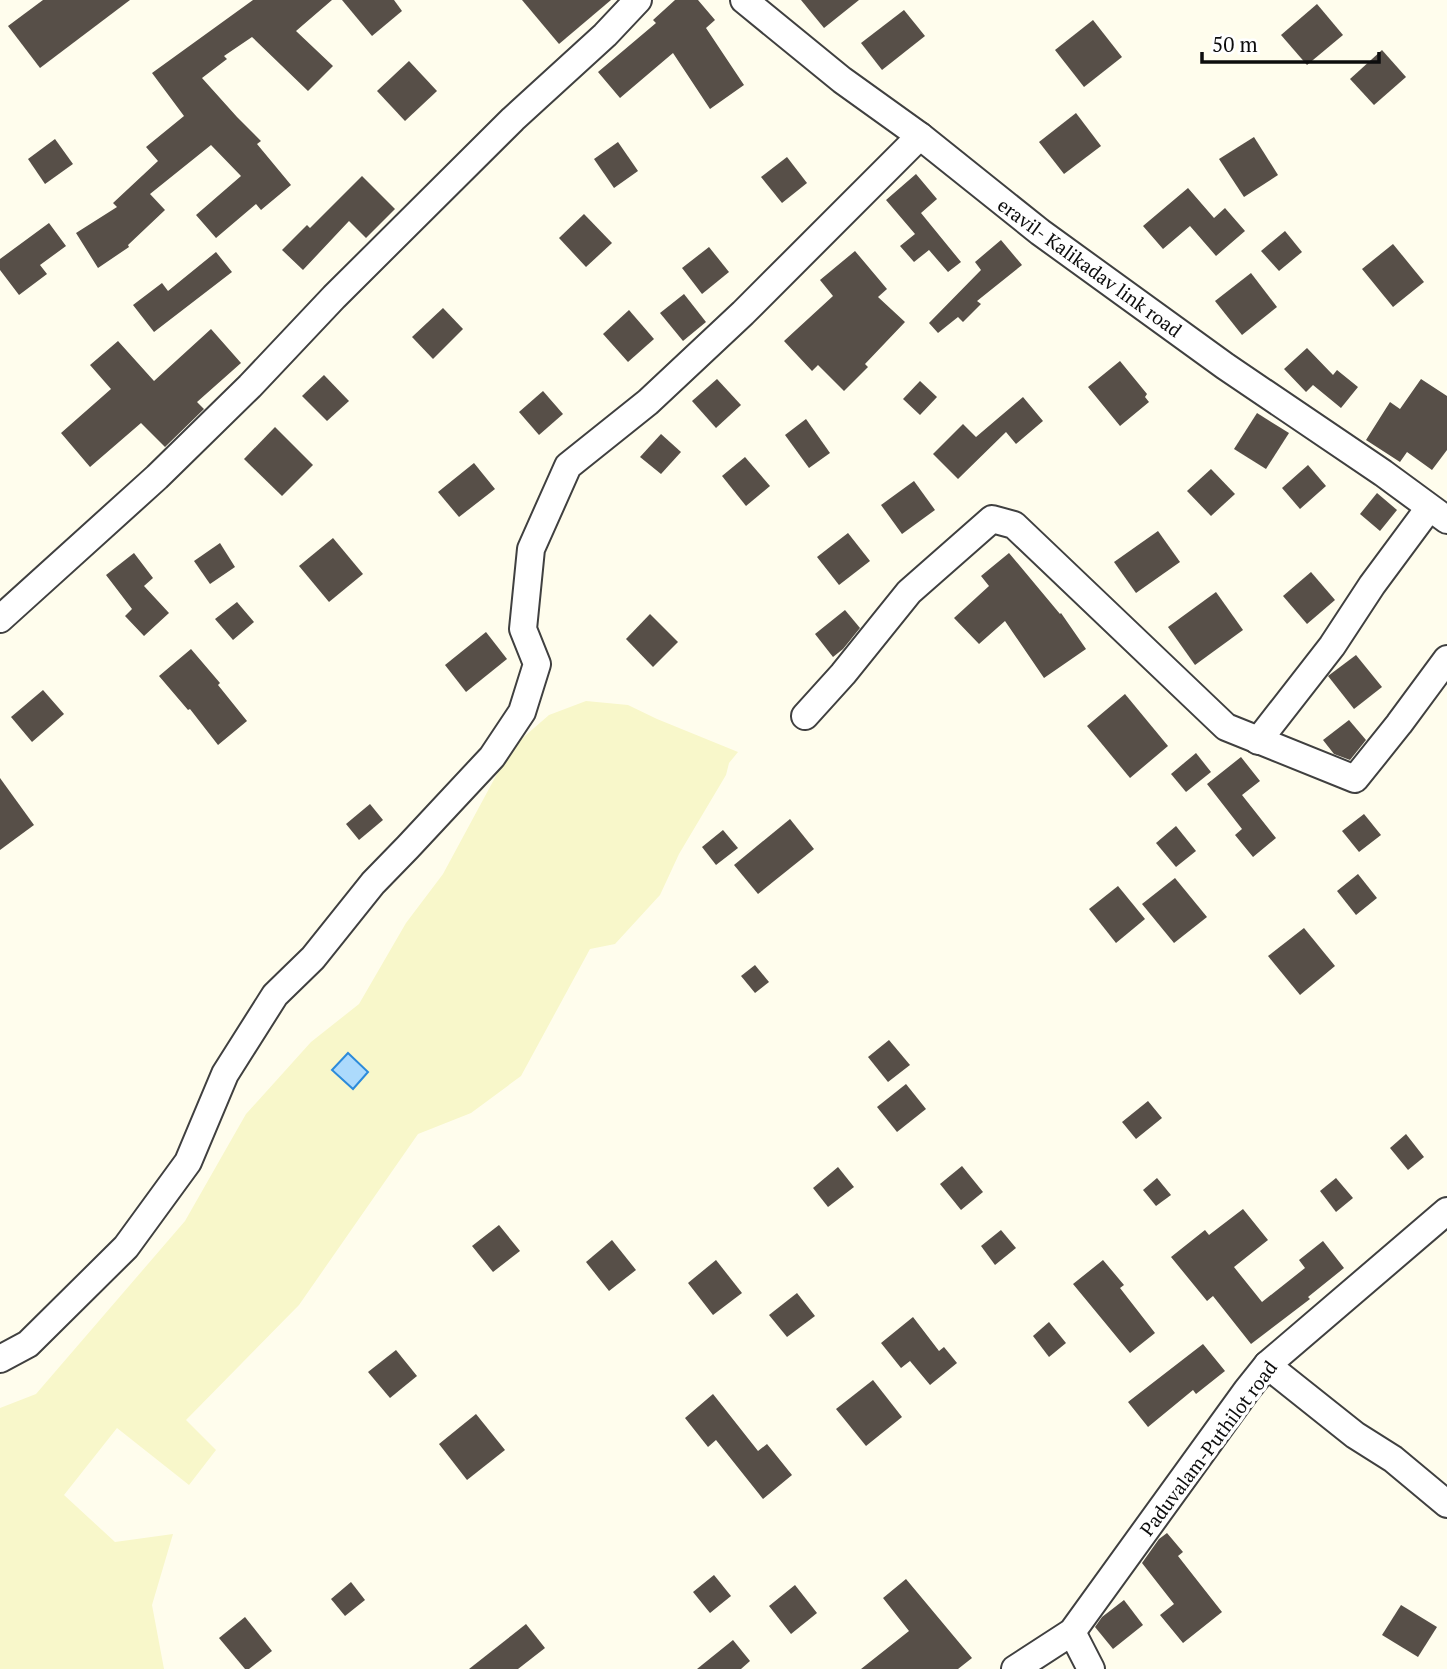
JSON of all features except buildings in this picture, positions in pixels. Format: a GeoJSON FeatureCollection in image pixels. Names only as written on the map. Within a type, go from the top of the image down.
{"type":"FeatureCollection","features":[{"type":"Feature","properties":{"kind":"street"},"geometry":{"type":"LineString","coordinates":[[0,619],[157,477],[513,119],[605,35],[638,0]]}},
{"type":"Feature","properties":{"kind":"street","name":"eravil- Kalikadav link road"},"geometry":{"type":"LineString","coordinates":[[744,0],[842,80],[920,136],[1040,232],[1225,366],[1383,473],[1438,514]]}},
{"type":"Feature","properties":{"kind":"street"},"geometry":{"type":"LineString","coordinates":[[0,1359],[27,1344],[126,1247],[188,1162],[225,1074],[275,995],[313,958],[373,883],[492,757],[522,712],[537,664],[523,629],[531,549],[568,466],[648,402],[743,313],[920,136]]}},
{"type":"Feature","properties":{"kind":"street"},"geometry":{"type":"LineString","coordinates":[[1258,741],[1332,646],[1372,584],[1438,514]]}},
{"type":"Feature","properties":{"kind":"street"},"geometry":{"type":"LineString","coordinates":[[805,716],[843,674],[909,592],[992,519],[1014,525],[1226,727],[1354,779],[1447,659]]}},
{"type":"Feature","properties":{"kind":"street","name":"Paduvalam-Puthilot road"},"geometry":{"type":"LineString","coordinates":[[1016,1669],[1072,1632],[1267,1365],[1447,1211]]}},
{"type":"Feature","properties":{"kind":"street"},"geometry":{"type":"LineString","coordinates":[[1267,1365],[1355,1435],[1393,1459],[1447,1504]]}},
{"type":"Feature","properties":{"kind":"street"},"geometry":{"type":"LineString","coordinates":[[1072,1632],[1091,1669]]}},
{"type":"Feature","properties":{"kind":"green space"},"geometry":{"type":"Polygon","coordinates":[[[586,701],[628,705],[738,752],[729,763],[726,775],[679,854],[660,895],[615,944],[590,949],[521,1076],[471,1113],[418,1134],[299,1305],[186,1420],[216,1450],[189,1485],[117,1428],[64,1495],[115,1542],[173,1534],[152,1605],[164,1669],[0,1669],[0,1408],[36,1394],[185,1221],[246,1114],[311,1042],[359,1004],[406,923],[443,874],[511,748],[549,715],[586,701]]]}},
{"type":"Feature","properties":{"kind":"water"},"geometry":{"type":"Polygon","coordinates":[[[348,1053],[368,1072],[353,1089],[332,1070],[348,1053]]]}}]}
